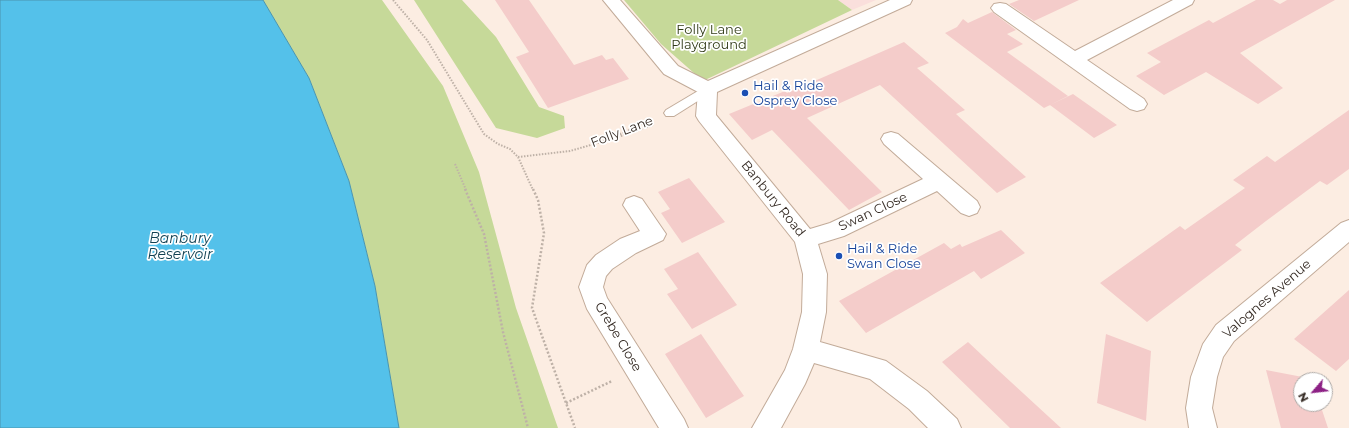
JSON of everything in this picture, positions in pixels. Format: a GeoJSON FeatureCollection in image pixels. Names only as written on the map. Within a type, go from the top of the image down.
{"type":"FeatureCollection","features":[{"type":"Feature","properties":{"kind":"street"},"geometry":{"type":"LineString","coordinates":[[611,0],[671,70],[708,89]]}},
{"type":"Feature","properties":{"kind":"street","name":"Folly Lane"},"geometry":{"type":"LineString","coordinates":[[708,89],[904,0]]}},
{"type":"Feature","properties":{"kind":"street"},"geometry":{"type":"LineString","coordinates":[[1074,60],[1186,0]]}},
{"type":"Feature","properties":{"kind":"street"},"geometry":{"type":"LineString","coordinates":[[1000,8],[1137,104]]}},
{"type":"Feature","properties":{"kind":"street","name":"Banbury Road"},"geometry":{"type":"LineString","coordinates":[[708,89],[706,116],[806,239],[815,274],[814,312],[806,349],[796,376],[766,428]]}},
{"type":"Feature","properties":{"kind":"street"},"geometry":{"type":"LineString","coordinates":[[890,139],[969,207]]}},
{"type":"Feature","properties":{"kind":"street","name":"Swan Close"},"geometry":{"type":"LineString","coordinates":[[806,239],[836,230],[938,181]]}},
{"type":"Feature","properties":{"kind":"street","name":"Grebe Close"},"geometry":{"type":"LineString","coordinates":[[634,205],[655,234],[628,246],[604,262],[595,272],[591,287],[596,302],[674,428]]}},
{"type":"Feature","properties":{"kind":"street","name":"Valognes Avenue"},"geometry":{"type":"LineString","coordinates":[[1203,428],[1199,408],[1204,377],[1212,352],[1225,333],[1349,229]]}},
{"type":"Feature","properties":{"kind":"street"},"geometry":{"type":"LineString","coordinates":[[806,349],[877,369],[918,400],[948,428]]}},
{"type":"Feature","properties":{"kind":"lane","name":"Folly Lane"},"geometry":{"type":"LineString","coordinates":[[670,113],[708,89]]}},
{"type":"Feature","properties":{"kind":"path"},"geometry":{"type":"LineString","coordinates":[[393,0],[427,40],[484,134],[498,144],[510,149],[518,157],[538,200],[544,232],[532,308],[575,428]]}},
{"type":"Feature","properties":{"kind":"path","name":"Folly Lane"},"geometry":{"type":"LineString","coordinates":[[518,157],[570,151],[601,142],[670,113]]}},
{"type":"Feature","properties":{"kind":"path"},"geometry":{"type":"LineString","coordinates":[[455,164],[484,234],[503,332],[528,428]]}},
{"type":"Feature","properties":{"kind":"path"},"geometry":{"type":"LineString","coordinates":[[566,404],[588,393]]}},
{"type":"Feature","properties":{"kind":"shaded area"},"geometry":{"type":"Polygon","coordinates":[[[838,0],[876,0],[852,10],[838,0]]]}},
{"type":"Feature","properties":{"kind":"green space"},"geometry":{"type":"Polygon","coordinates":[[[263,0],[382,0],[443,86],[479,172],[516,308],[558,428],[399,428],[375,286],[349,181],[309,78],[263,0]]]}},
{"type":"Feature","properties":{"kind":"green space"},"geometry":{"type":"Polygon","coordinates":[[[414,0],[462,0],[496,37],[539,107],[564,116],[565,128],[537,138],[496,128],[414,0]]]}},
{"type":"Feature","properties":{"kind":"green space","name":"Folly Lane Playground"},"geometry":{"type":"Polygon","coordinates":[[[624,0],[838,0],[852,10],[703,81],[661,44],[624,0]]]}},
{"type":"Feature","properties":{"kind":"water","name":"Banbury Reservoir"},"geometry":{"type":"Polygon","coordinates":[[[0,0],[263,0],[309,78],[349,181],[375,286],[399,428],[0,428],[0,0]]]}},
{"type":"Feature","properties":{"kind":"building"},"geometry":{"type":"Polygon","coordinates":[[[495,0],[529,0],[574,65],[602,55],[606,60],[613,58],[629,79],[548,108],[516,57],[529,52],[495,0]]]}},
{"type":"Feature","properties":{"kind":"building"},"geometry":{"type":"Polygon","coordinates":[[[1019,0],[1079,0],[1034,21],[1009,4],[1019,0]]]}},
{"type":"Feature","properties":{"kind":"building"},"geometry":{"type":"Polygon","coordinates":[[[1256,0],[1273,0],[1280,4],[1287,0],[1335,0],[1240,53],[1283,88],[1258,104],[1206,72],[1164,95],[1136,76],[1161,62],[1147,53],[1209,20],[1213,23],[1256,0]]]}},
{"type":"Feature","properties":{"kind":"building"},"geometry":{"type":"Polygon","coordinates":[[[992,12],[1016,30],[1007,34],[1023,44],[1007,52],[1068,96],[1044,108],[945,33],[957,27],[963,19],[968,23],[992,12]]]}},
{"type":"Feature","properties":{"kind":"building"},"geometry":{"type":"Polygon","coordinates":[[[904,42],[929,63],[917,68],[965,110],[956,114],[1026,177],[997,193],[880,85],[807,118],[882,192],[849,210],[772,130],[752,140],[729,114],[785,91],[787,93],[904,42]]]}},
{"type":"Feature","properties":{"kind":"building"},"geometry":{"type":"Polygon","coordinates":[[[1073,94],[1117,125],[1094,138],[1050,105],[1073,94]]]}},
{"type":"Feature","properties":{"kind":"building"},"geometry":{"type":"Polygon","coordinates":[[[1349,110],[1349,169],[1327,185],[1320,181],[1266,221],[1235,245],[1242,250],[1147,322],[1100,283],[1180,226],[1185,230],[1245,188],[1233,180],[1267,156],[1275,162],[1349,110]]]}},
{"type":"Feature","properties":{"kind":"building"},"geometry":{"type":"Polygon","coordinates":[[[689,178],[725,222],[682,243],[661,213],[670,209],[658,192],[689,178]]]}},
{"type":"Feature","properties":{"kind":"building"},"geometry":{"type":"Polygon","coordinates":[[[1001,230],[1025,253],[981,279],[974,271],[866,333],[839,301],[944,243],[951,249],[960,244],[962,247],[1001,230]]]}},
{"type":"Feature","properties":{"kind":"building"},"geometry":{"type":"Polygon","coordinates":[[[698,252],[737,305],[692,329],[667,294],[678,289],[664,269],[698,252]]]}},
{"type":"Feature","properties":{"kind":"building"},"geometry":{"type":"Polygon","coordinates":[[[1349,290],[1349,359],[1336,371],[1294,339],[1349,290]]]}},
{"type":"Feature","properties":{"kind":"building"},"geometry":{"type":"Polygon","coordinates":[[[701,334],[744,396],[706,418],[665,354],[701,334]]]}},
{"type":"Feature","properties":{"kind":"building"},"geometry":{"type":"Polygon","coordinates":[[[1106,334],[1151,351],[1146,421],[1097,403],[1106,334]]]}},
{"type":"Feature","properties":{"kind":"building"},"geometry":{"type":"Polygon","coordinates":[[[968,342],[1061,428],[1010,428],[942,362],[968,342]]]}},
{"type":"Feature","properties":{"kind":"building"},"geometry":{"type":"Polygon","coordinates":[[[1266,370],[1293,375],[1293,412],[1323,412],[1328,428],[1281,428],[1266,370]]]}},
{"type":"Feature","properties":{"kind":"place","name":"Hail & Ride Osprey Close"},"geometry":{"type":"Point","coordinates":[745,93]}},
{"type":"Feature","properties":{"kind":"place","name":"Hail & Ride Swan Close"},"geometry":{"type":"Point","coordinates":[839,256]}}]}
